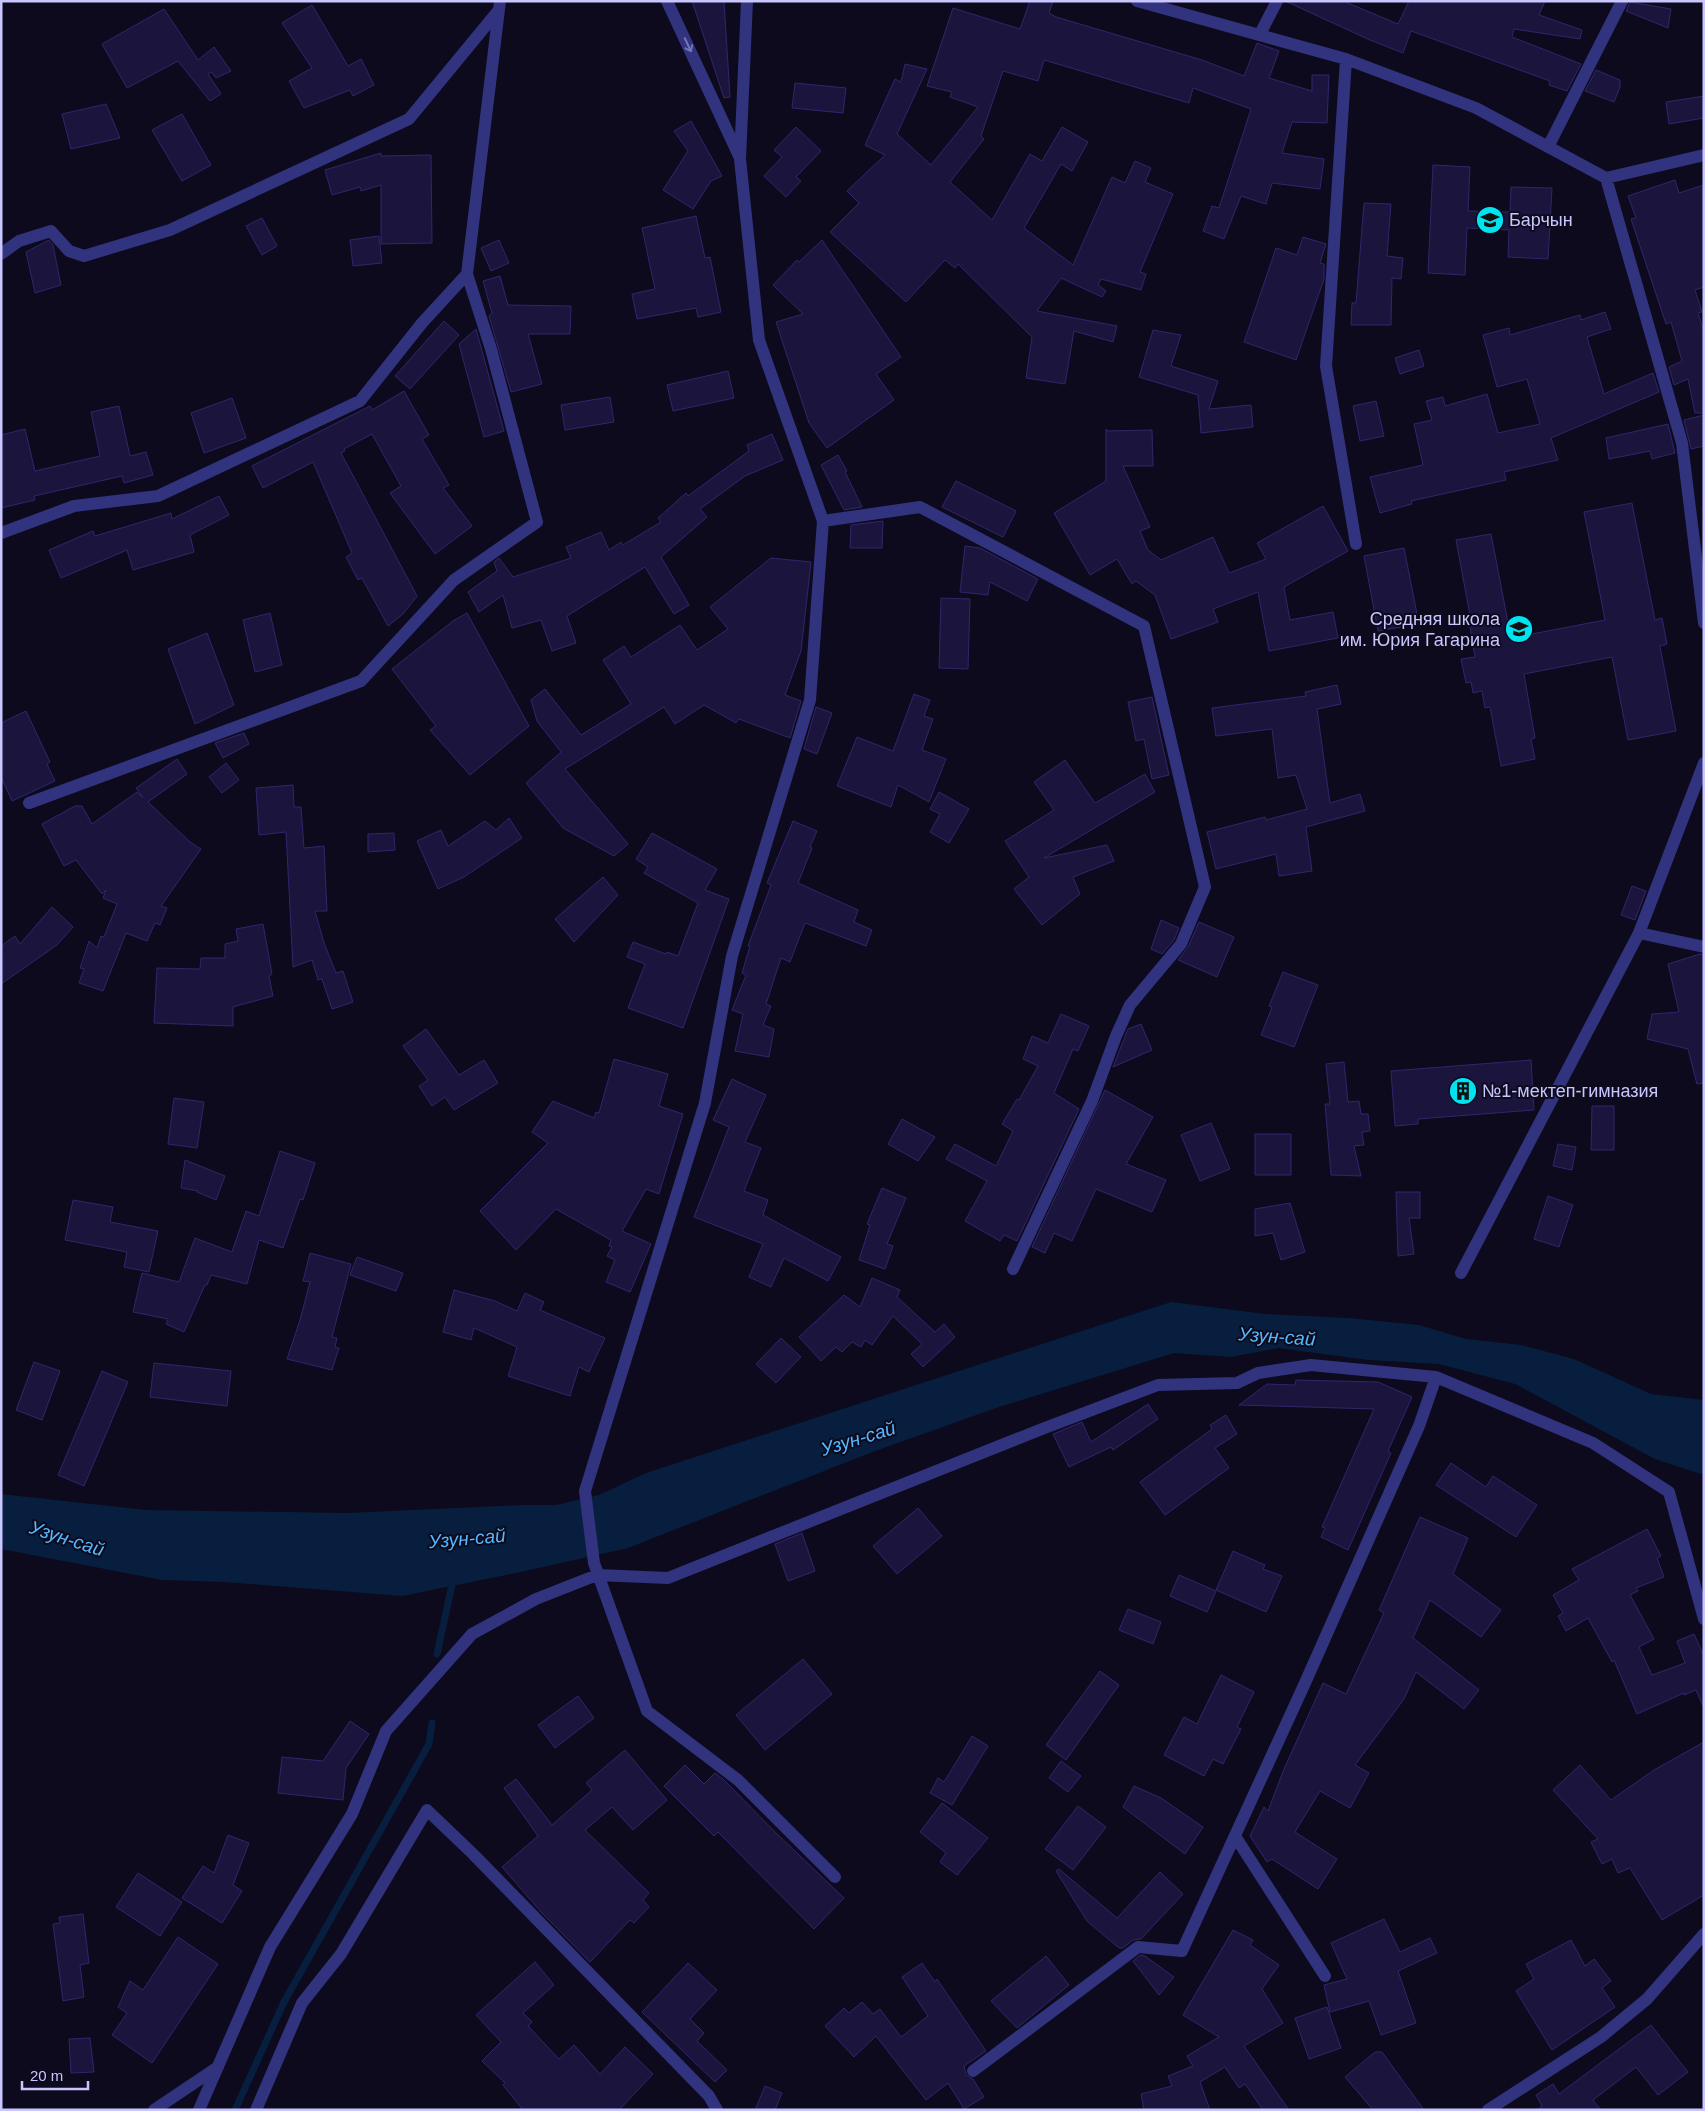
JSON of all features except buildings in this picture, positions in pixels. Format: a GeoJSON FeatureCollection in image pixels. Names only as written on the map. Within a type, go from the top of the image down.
{"type":"FeatureCollection","features":[{"type":"Feature","properties":{"kind":"street"},"geometry":{"type":"LineString","coordinates":[[667,1],[740,159]]}},
{"type":"Feature","properties":{"kind":"street"},"geometry":{"type":"LineString","coordinates":[[747,1],[740,159],[759,340],[823,521],[810,700],[732,956],[705,1103],[585,1491],[595,1569],[647,1711],[738,1780],[835,1877]]}},
{"type":"Feature","properties":{"kind":"street"},"geometry":{"type":"LineString","coordinates":[[1137,1],[1346,59],[1476,108],[1606,178],[1704,154]]}},
{"type":"Feature","properties":{"kind":"street"},"geometry":{"type":"LineString","coordinates":[[1260,34],[1277,1]]}},
{"type":"Feature","properties":{"kind":"street"},"geometry":{"type":"LineString","coordinates":[[1548,147],[1622,1]]}},
{"type":"Feature","properties":{"kind":"street"},"geometry":{"type":"LineString","coordinates":[[1,254],[19,241],[51,231],[70,251],[84,256],[170,230],[409,119],[499,6]]}},
{"type":"Feature","properties":{"kind":"street"},"geometry":{"type":"LineString","coordinates":[[29,803],[361,681],[454,580],[537,522],[491,349],[467,274],[499,6]]}},
{"type":"Feature","properties":{"kind":"street"},"geometry":{"type":"LineString","coordinates":[[1346,59],[1326,366],[1356,544]]}},
{"type":"Feature","properties":{"kind":"street"},"geometry":{"type":"LineString","coordinates":[[1606,178],[1682,443],[1704,623]]}},
{"type":"Feature","properties":{"kind":"street"},"geometry":{"type":"LineString","coordinates":[[1,533],[74,506],[158,496],[360,401],[422,323],[467,274]]}},
{"type":"Feature","properties":{"kind":"street"},"geometry":{"type":"LineString","coordinates":[[823,521],[920,507],[1144,626],[1205,887],[1181,944],[1130,1005],[1116,1036],[1092,1101],[1013,1269]]}},
{"type":"Feature","properties":{"kind":"street"},"geometry":{"type":"LineString","coordinates":[[1461,1274],[1639,934],[1704,763]]}},
{"type":"Feature","properties":{"kind":"street"},"geometry":{"type":"LineString","coordinates":[[1639,934],[1704,947]]}},
{"type":"Feature","properties":{"kind":"street"},"geometry":{"type":"LineString","coordinates":[[199,2110],[270,1947],[352,1814],[386,1731],[472,1634],[595,1569],[668,1578],[1042,1429],[1158,1385],[1237,1383],[1258,1372],[1311,1366],[1436,1378],[1594,1443],[1669,1492],[1704,1618]]}},
{"type":"Feature","properties":{"kind":"street"},"geometry":{"type":"LineString","coordinates":[[973,2071],[1138,1947],[1182,1951],[1305,1683],[1419,1426],[1436,1378]]}},
{"type":"Feature","properties":{"kind":"street"},"geometry":{"type":"LineString","coordinates":[[256,2110],[302,2003],[342,1954],[427,1810],[473,1854],[709,2096],[717,2110]]}},
{"type":"Feature","properties":{"kind":"street"},"geometry":{"type":"LineString","coordinates":[[1234,1836],[1325,1976]]}},
{"type":"Feature","properties":{"kind":"street"},"geometry":{"type":"LineString","coordinates":[[1488,2110],[1601,2037],[1647,1999],[1704,1934]]}},
{"type":"Feature","properties":{"kind":"street"},"geometry":{"type":"LineString","coordinates":[[154,2110],[218,2068]]}},
{"type":"Feature","properties":{"kind":"water","name":"Узун-сай"},"geometry":{"type":"Polygon","coordinates":[[[1171,1302],[1265,1314],[1348,1318],[1419,1325],[1466,1339],[1521,1345],[1574,1359],[1651,1394],[1704,1400],[1704,1475],[1655,1459],[1515,1384],[1439,1364],[1368,1360],[1279,1348],[1231,1357],[1174,1353],[996,1408],[875,1451],[628,1548],[402,1596],[224,1582],[162,1580],[1,1549],[1,1494],[146,1510],[347,1513],[556,1505],[599,1495],[646,1473],[1171,1302]]]}},
{"type":"Feature","properties":{"kind":"waterway"},"geometry":{"type":"LineString","coordinates":[[437,1654],[452,1585],[451,1576]]}},
{"type":"Feature","properties":{"kind":"waterway"},"geometry":{"type":"LineString","coordinates":[[235,2110],[284,2002],[429,1744],[432,1723]]}},
{"type":"Feature","properties":{"kind":"place","name":"Барчын"},"geometry":{"type":"Point","coordinates":[1490,220]}},
{"type":"Feature","properties":{"kind":"place","name":"Средняя школа им. Юрия Гагарина"},"geometry":{"type":"Point","coordinates":[1519,629]}},
{"type":"Feature","properties":{"kind":"place","name":"№1-мектеп-гимназия"},"geometry":{"type":"Point","coordinates":[1463,1091]}}]}
